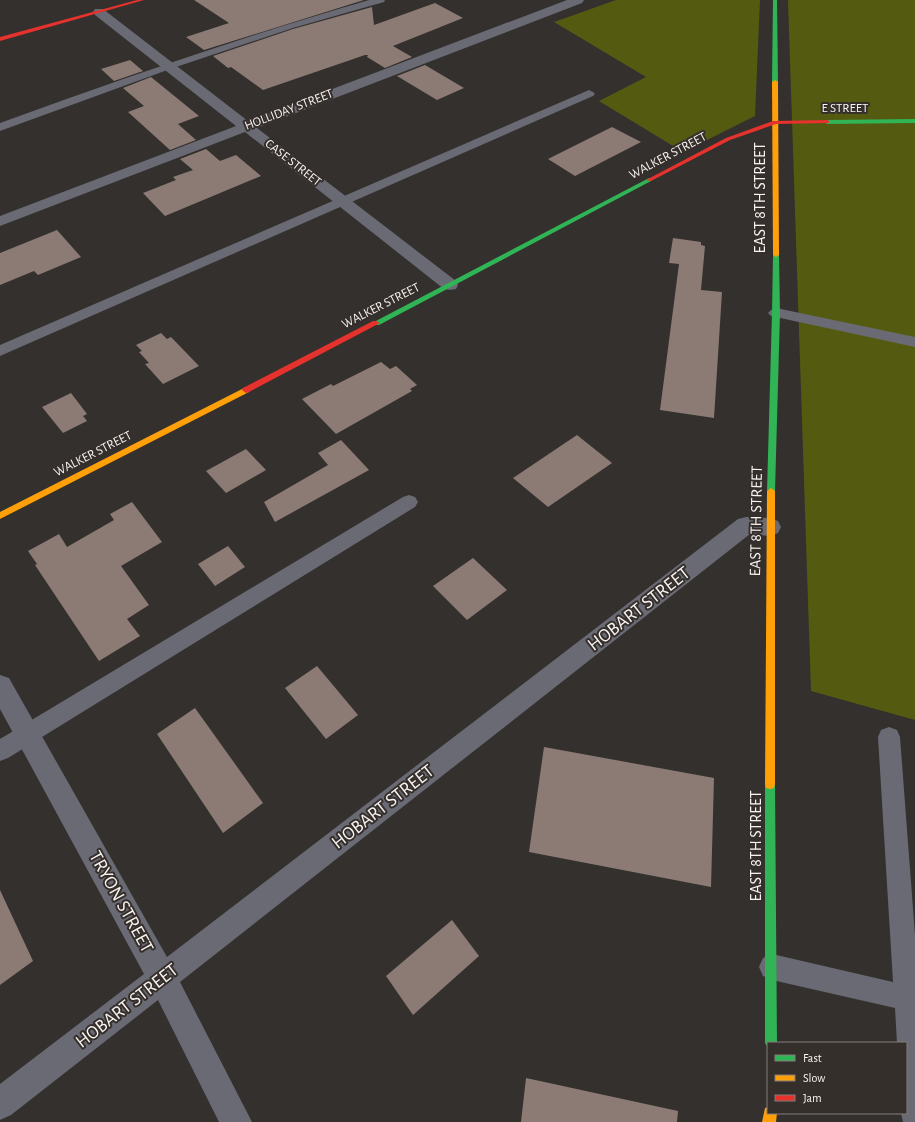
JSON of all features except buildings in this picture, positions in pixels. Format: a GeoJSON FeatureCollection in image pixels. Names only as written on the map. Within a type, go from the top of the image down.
{"type":"FeatureCollection","features":[{"type":"Feature","properties":{"kind":"street"},"geometry":{"type":"LineString","coordinates":[[0,39],[142,0]]}},
{"type":"Feature","properties":{"kind":"street","name":"HOLLIDAY STREET"},"geometry":{"type":"LineString","coordinates":[[0,221],[578,0]]}},
{"type":"Feature","properties":{"kind":"street","name":"EAST 8TH STREET"},"geometry":{"type":"LineString","coordinates":[[771,1042],[770,527],[776,313],[775,0]]}},
{"type":"Feature","properties":{"kind":"street","name":"CASE STREET"},"geometry":{"type":"LineString","coordinates":[[99,12],[450,285]]}},
{"type":"Feature","properties":{"kind":"street","name":"E STREET"},"geometry":{"type":"LineString","coordinates":[[775,122],[915,120]]}},
{"type":"Feature","properties":{"kind":"street","name":"WALKER STREET"},"geometry":{"type":"LineString","coordinates":[[0,516],[450,285],[728,139],[775,122]]}},
{"type":"Feature","properties":{"kind":"street","name":"HOBART STREET"},"geometry":{"type":"LineString","coordinates":[[0,1104],[746,525],[770,527]]}},
{"type":"Feature","properties":{"kind":"street","name":"TRYON STREET"},"geometry":{"type":"LineString","coordinates":[[0,686],[163,979],[236,1122]]}},
{"type":"Feature","properties":{"kind":"lane"},"geometry":{"type":"LineString","coordinates":[[0,127],[169,66],[289,26],[380,0]]}},
{"type":"Feature","properties":{"kind":"lane"},"geometry":{"type":"LineString","coordinates":[[0,350],[589,94]]}},
{"type":"Feature","properties":{"kind":"lane"},"geometry":{"type":"LineString","coordinates":[[776,313],[915,342]]}},
{"type":"Feature","properties":{"kind":"lane"},"geometry":{"type":"LineString","coordinates":[[0,751],[409,502]]}},
{"type":"Feature","properties":{"kind":"lane"},"geometry":{"type":"LineString","coordinates":[[888,737],[915,1117]]}},
{"type":"Feature","properties":{"kind":"lane"},"geometry":{"type":"LineString","coordinates":[[772,967],[907,998]]}},
{"type":"Feature","properties":{"kind":"green space"},"geometry":{"type":"Polygon","coordinates":[[[616,0],[760,0],[755,116],[683,152],[599,101],[646,77],[554,22],[616,0]]]}},
{"type":"Feature","properties":{"kind":"green space"},"geometry":{"type":"Polygon","coordinates":[[[788,0],[915,0],[915,720],[811,691],[788,0]]]}},
{"type":"Feature","properties":{"kind":"traffic: fast"},"geometry":{"type":"LineString","coordinates":[[775,0],[775,82]]}},
{"type":"Feature","properties":{"kind":"traffic: fast"},"geometry":{"type":"LineString","coordinates":[[827,122],[915,121]]}},
{"type":"Feature","properties":{"kind":"traffic: fast"},"geometry":{"type":"LineString","coordinates":[[376,323],[649,180]]}},
{"type":"Feature","properties":{"kind":"traffic: fast"},"geometry":{"type":"LineString","coordinates":[[771,491],[776,313],[776,255]]}},
{"type":"Feature","properties":{"kind":"traffic: fast"},"geometry":{"type":"LineString","coordinates":[[770,784],[771,1042]]}},
{"type":"Feature","properties":{"kind":"traffic: slow"},"geometry":{"type":"LineString","coordinates":[[775,82],[776,255]]}},
{"type":"Feature","properties":{"kind":"traffic: slow"},"geometry":{"type":"LineString","coordinates":[[0,516],[246,390]]}},
{"type":"Feature","properties":{"kind":"traffic: slow"},"geometry":{"type":"LineString","coordinates":[[770,784],[771,491]]}},
{"type":"Feature","properties":{"kind":"traffic: slow"},"geometry":{"type":"LineString","coordinates":[[769,1122],[770,1114]]}},
{"type":"Feature","properties":{"kind":"traffic: jam"},"geometry":{"type":"LineString","coordinates":[[0,39],[142,0]]}},
{"type":"Feature","properties":{"kind":"traffic: jam"},"geometry":{"type":"LineString","coordinates":[[649,180],[728,139],[775,122],[827,122]]}},
{"type":"Feature","properties":{"kind":"traffic: jam"},"geometry":{"type":"LineString","coordinates":[[246,390],[376,323]]}}]}
